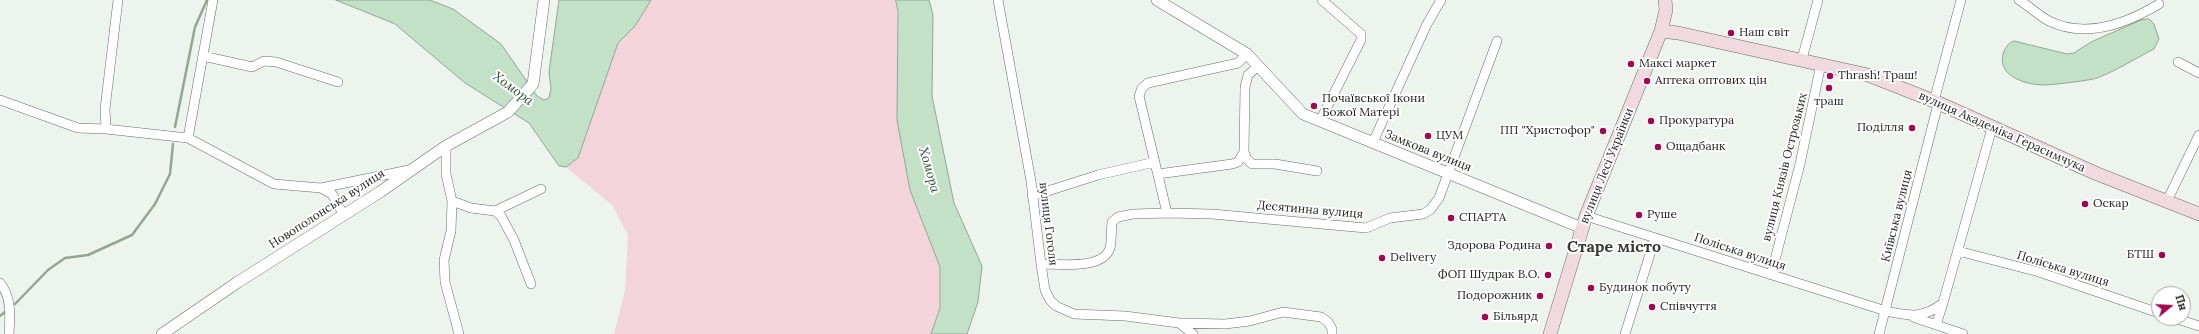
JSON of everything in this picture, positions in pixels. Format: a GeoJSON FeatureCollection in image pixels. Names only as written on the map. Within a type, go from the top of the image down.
{"type":"FeatureCollection","features":[{"type":"Feature","properties":{"kind":"main road","name":"вулиця Лесі Українки"},"geometry":{"type":"LineString","coordinates":[[1550,334],[1584,222],[1661,32],[1666,10],[1665,0]]}},
{"type":"Feature","properties":{"kind":"main road","name":"вулиця Академіка Герасимчука"},"geometry":{"type":"LineString","coordinates":[[1661,32],[1678,33],[1868,75],[1936,102],[1992,128],[2166,203],[2199,214]]}},
{"type":"Feature","properties":{"kind":"street"},"geometry":{"type":"LineString","coordinates":[[106,129],[105,109],[118,0]]}},
{"type":"Feature","properties":{"kind":"street"},"geometry":{"type":"LineString","coordinates":[[188,138],[213,0]]}},
{"type":"Feature","properties":{"kind":"street","name":"Новополонська вулиця"},"geometry":{"type":"LineString","coordinates":[[162,334],[343,214],[380,192],[446,146],[508,112],[533,84],[544,0]]}},
{"type":"Feature","properties":{"kind":"street","name":"вулиця Гоголя"},"geometry":{"type":"LineString","coordinates":[[998,0],[1032,196],[1045,290],[1050,300],[1062,309],[1074,314],[1125,316],[1207,324],[1225,324],[1250,321],[1284,312],[1311,315],[1321,317],[1328,322],[1332,329],[1332,334]]}},
{"type":"Feature","properties":{"kind":"street","name":"Замкова вулиця"},"geometry":{"type":"LineString","coordinates":[[1157,0],[1247,54],[1303,114],[1447,173],[1584,222]]}},
{"type":"Feature","properties":{"kind":"street"},"geometry":{"type":"LineString","coordinates":[[1320,121],[1361,40],[1361,34],[1322,0]]}},
{"type":"Feature","properties":{"kind":"street"},"geometry":{"type":"LineString","coordinates":[[1373,142],[1427,24],[1441,0]]}},
{"type":"Feature","properties":{"kind":"street"},"geometry":{"type":"LineString","coordinates":[[1802,60],[1818,0]]}},
{"type":"Feature","properties":{"kind":"street","name":"Київська вулиця"},"geometry":{"type":"LineString","coordinates":[[1879,334],[1886,311],[1961,0]]}},
{"type":"Feature","properties":{"kind":"street"},"geometry":{"type":"LineString","coordinates":[[2018,0],[2048,20],[2069,28],[2095,29],[2122,22],[2160,4]]}},
{"type":"Feature","properties":{"kind":"street"},"geometry":{"type":"LineString","coordinates":[[1447,173],[1497,41]]}},
{"type":"Feature","properties":{"kind":"street"},"geometry":{"type":"LineString","coordinates":[[1167,213],[1139,96],[1142,88],[1148,83],[1238,63],[1247,54]]}},
{"type":"Feature","properties":{"kind":"street"},"geometry":{"type":"LineString","coordinates":[[203,56],[252,67],[264,61],[276,62],[338,82]]}},
{"type":"Feature","properties":{"kind":"street"},"geometry":{"type":"LineString","coordinates":[[2178,62],[2199,73]]}},
{"type":"Feature","properties":{"kind":"street"},"geometry":{"type":"LineString","coordinates":[[1238,63],[1248,75]]}},
{"type":"Feature","properties":{"kind":"street","name":"вулиця Князів Острозьких"},"geometry":{"type":"LineString","coordinates":[[1771,275],[1800,164],[1821,64]]}},
{"type":"Feature","properties":{"kind":"street"},"geometry":{"type":"LineString","coordinates":[[1252,164],[1247,159],[1244,152],[1245,87],[1248,75],[1258,66]]}},
{"type":"Feature","properties":{"kind":"street"},"geometry":{"type":"LineString","coordinates":[[3,102],[78,128],[106,129],[188,138],[274,184],[321,188],[410,170],[427,159]]}},
{"type":"Feature","properties":{"kind":"street"},"geometry":{"type":"LineString","coordinates":[[1936,325],[1992,128]]}},
{"type":"Feature","properties":{"kind":"street"},"geometry":{"type":"LineString","coordinates":[[2166,203],[2199,135]]}},
{"type":"Feature","properties":{"kind":"street"},"geometry":{"type":"LineString","coordinates":[[446,146],[446,174],[452,201],[451,231],[444,260],[445,282],[459,334]]}},
{"type":"Feature","properties":{"kind":"street"},"geometry":{"type":"LineString","coordinates":[[1232,164],[1238,162],[1244,152]]}},
{"type":"Feature","properties":{"kind":"street"},"geometry":{"type":"LineString","coordinates":[[1032,196],[1098,175],[1155,162]]}},
{"type":"Feature","properties":{"kind":"street"},"geometry":{"type":"LineString","coordinates":[[1158,174],[1232,164],[1275,164],[1317,171]]}},
{"type":"Feature","properties":{"kind":"street","name":"Десятинна вулиця"},"geometry":{"type":"LineString","coordinates":[[1041,264],[1077,264],[1100,260],[1106,255],[1110,247],[1112,222],[1118,217],[1167,213],[1212,214],[1366,228],[1390,218],[1423,214],[1430,210],[1438,198],[1447,173]]}},
{"type":"Feature","properties":{"kind":"street"},"geometry":{"type":"LineString","coordinates":[[321,188],[332,194],[343,214]]}},
{"type":"Feature","properties":{"kind":"street"},"geometry":{"type":"LineString","coordinates":[[495,211],[541,189]]}},
{"type":"Feature","properties":{"kind":"street"},"geometry":{"type":"LineString","coordinates":[[452,201],[471,208],[495,211],[501,216],[514,240],[531,284]]}},
{"type":"Feature","properties":{"kind":"street","name":"Поліська вулиця"},"geometry":{"type":"LineString","coordinates":[[1584,222],[1655,238],[1886,311],[1911,317]]}},
{"type":"Feature","properties":{"kind":"street"},"geometry":{"type":"LineString","coordinates":[[1625,334],[1655,238]]}},
{"type":"Feature","properties":{"kind":"street","name":"Поліська вулиця"},"geometry":{"type":"LineString","coordinates":[[1958,251],[2039,272],[2151,310]]}},
{"type":"Feature","properties":{"kind":"street"},"geometry":{"type":"LineString","coordinates":[[0,283],[4,288],[10,308],[9,334]]}},
{"type":"Feature","properties":{"kind":"street"},"geometry":{"type":"LineString","coordinates":[[1911,317],[1923,314],[1943,303]]}},
{"type":"Feature","properties":{"kind":"street"},"geometry":{"type":"LineString","coordinates":[[1911,317],[1963,334]]}},
{"type":"Feature","properties":{"kind":"street"},"geometry":{"type":"LineString","coordinates":[[1179,322],[1193,334]]}},
{"type":"Feature","properties":{"kind":"street"},"geometry":{"type":"LineString","coordinates":[[1198,334],[1207,324]]}},
{"type":"Feature","properties":{"kind":"shaded area"},"geometry":{"type":"Polygon","coordinates":[[[651,0],[896,0],[910,190],[940,267],[940,308],[931,334],[614,334],[625,290],[628,235],[612,205],[566,167],[578,158],[618,43],[635,26],[651,0]]]}},
{"type":"Feature","properties":{"kind":"water","name":"Хомора"},"geometry":{"type":"Polygon","coordinates":[[[336,0],[430,0],[453,9],[501,44],[537,96],[544,100],[549,98],[551,89],[549,72],[559,0],[651,0],[635,26],[618,43],[578,158],[566,167],[559,166],[529,123],[465,83],[395,24],[336,0]]]}},
{"type":"Feature","properties":{"kind":"water","name":"Хомора"},"geometry":{"type":"Polygon","coordinates":[[[896,0],[929,0],[933,15],[932,96],[954,203],[982,266],[978,302],[967,334],[931,334],[940,308],[940,267],[910,190],[897,120],[898,12],[896,0]]]}},
{"type":"Feature","properties":{"kind":"water"},"geometry":{"type":"Polygon","coordinates":[[[2149,19],[2154,24],[2159,39],[2154,49],[2097,78],[2061,84],[2042,85],[2027,83],[2012,77],[2003,66],[2002,59],[2004,51],[2008,45],[2014,41],[2067,54],[2074,53],[2091,42],[2141,20],[2149,19]]]}},
{"type":"Feature","properties":{"kind":"waterway"},"geometry":{"type":"LineString","coordinates":[[175,127],[195,27],[207,0]]}},
{"type":"Feature","properties":{"kind":"waterway"},"geometry":{"type":"LineString","coordinates":[[15,304],[48,270],[65,258],[88,255],[132,235],[155,204],[170,174],[173,144]]}},
{"type":"Feature","properties":{"kind":"waterway"},"geometry":{"type":"LineString","coordinates":[[0,316],[5,312]]}},
{"type":"Feature","properties":{"kind":"place","name":"Наш світ"},"geometry":{"type":"Point","coordinates":[1731,33]}},
{"type":"Feature","properties":{"kind":"place","name":"Максі маркет"},"geometry":{"type":"Point","coordinates":[1631,64]}},
{"type":"Feature","properties":{"kind":"place","name":"Thrash! Траш!"},"geometry":{"type":"Point","coordinates":[1830,76]}},
{"type":"Feature","properties":{"kind":"place","name":"Аптека оптових цін"},"geometry":{"type":"Point","coordinates":[1647,81]}},
{"type":"Feature","properties":{"kind":"place","name":"траш"},"geometry":{"type":"Point","coordinates":[1829,88]}},
{"type":"Feature","properties":{"kind":"place","name":"Почаївської Ікони Божої Матері"},"geometry":{"type":"Point","coordinates":[1314,106]}},
{"type":"Feature","properties":{"kind":"place","name":"Прокуратура"},"geometry":{"type":"Point","coordinates":[1651,121]}},
{"type":"Feature","properties":{"kind":"place","name":"Поділля"},"geometry":{"type":"Point","coordinates":[1912,128]}},
{"type":"Feature","properties":{"kind":"place","name":"ПП \"Христофор\""},"geometry":{"type":"Point","coordinates":[1603,131]}},
{"type":"Feature","properties":{"kind":"place","name":"ЦУМ"},"geometry":{"type":"Point","coordinates":[1428,136]}},
{"type":"Feature","properties":{"kind":"place","name":"Ощадбанк"},"geometry":{"type":"Point","coordinates":[1658,147]}},
{"type":"Feature","properties":{"kind":"place","name":"Оскар"},"geometry":{"type":"Point","coordinates":[2085,204]}},
{"type":"Feature","properties":{"kind":"place","name":"Руше"},"geometry":{"type":"Point","coordinates":[1639,215]}},
{"type":"Feature","properties":{"kind":"place","name":"СПАРТА"},"geometry":{"type":"Point","coordinates":[1451,218]}},
{"type":"Feature","properties":{"kind":"place","name":"Здорова Родина"},"geometry":{"type":"Point","coordinates":[1549,246]}},
{"type":"Feature","properties":{"kind":"place","name":"БТШ"},"geometry":{"type":"Point","coordinates":[2162,255]}},
{"type":"Feature","properties":{"kind":"place","name":"Delivery"},"geometry":{"type":"Point","coordinates":[1382,258]}},
{"type":"Feature","properties":{"kind":"place","name":"ФОП Шудрак В.О."},"geometry":{"type":"Point","coordinates":[1548,275]}},
{"type":"Feature","properties":{"kind":"place","name":"Будинок побуту"},"geometry":{"type":"Point","coordinates":[1591,288]}},
{"type":"Feature","properties":{"kind":"place","name":"Подорожник"},"geometry":{"type":"Point","coordinates":[1540,296]}},
{"type":"Feature","properties":{"kind":"place","name":"Співчуття"},"geometry":{"type":"Point","coordinates":[1652,307]}},
{"type":"Feature","properties":{"kind":"place","name":"Більярд"},"geometry":{"type":"Point","coordinates":[1485,317]}},
{"type":"Feature","properties":{"kind":"district","name":"Старе місто"},"geometry":{"type":"Point","coordinates":[1614,247]}}]}
